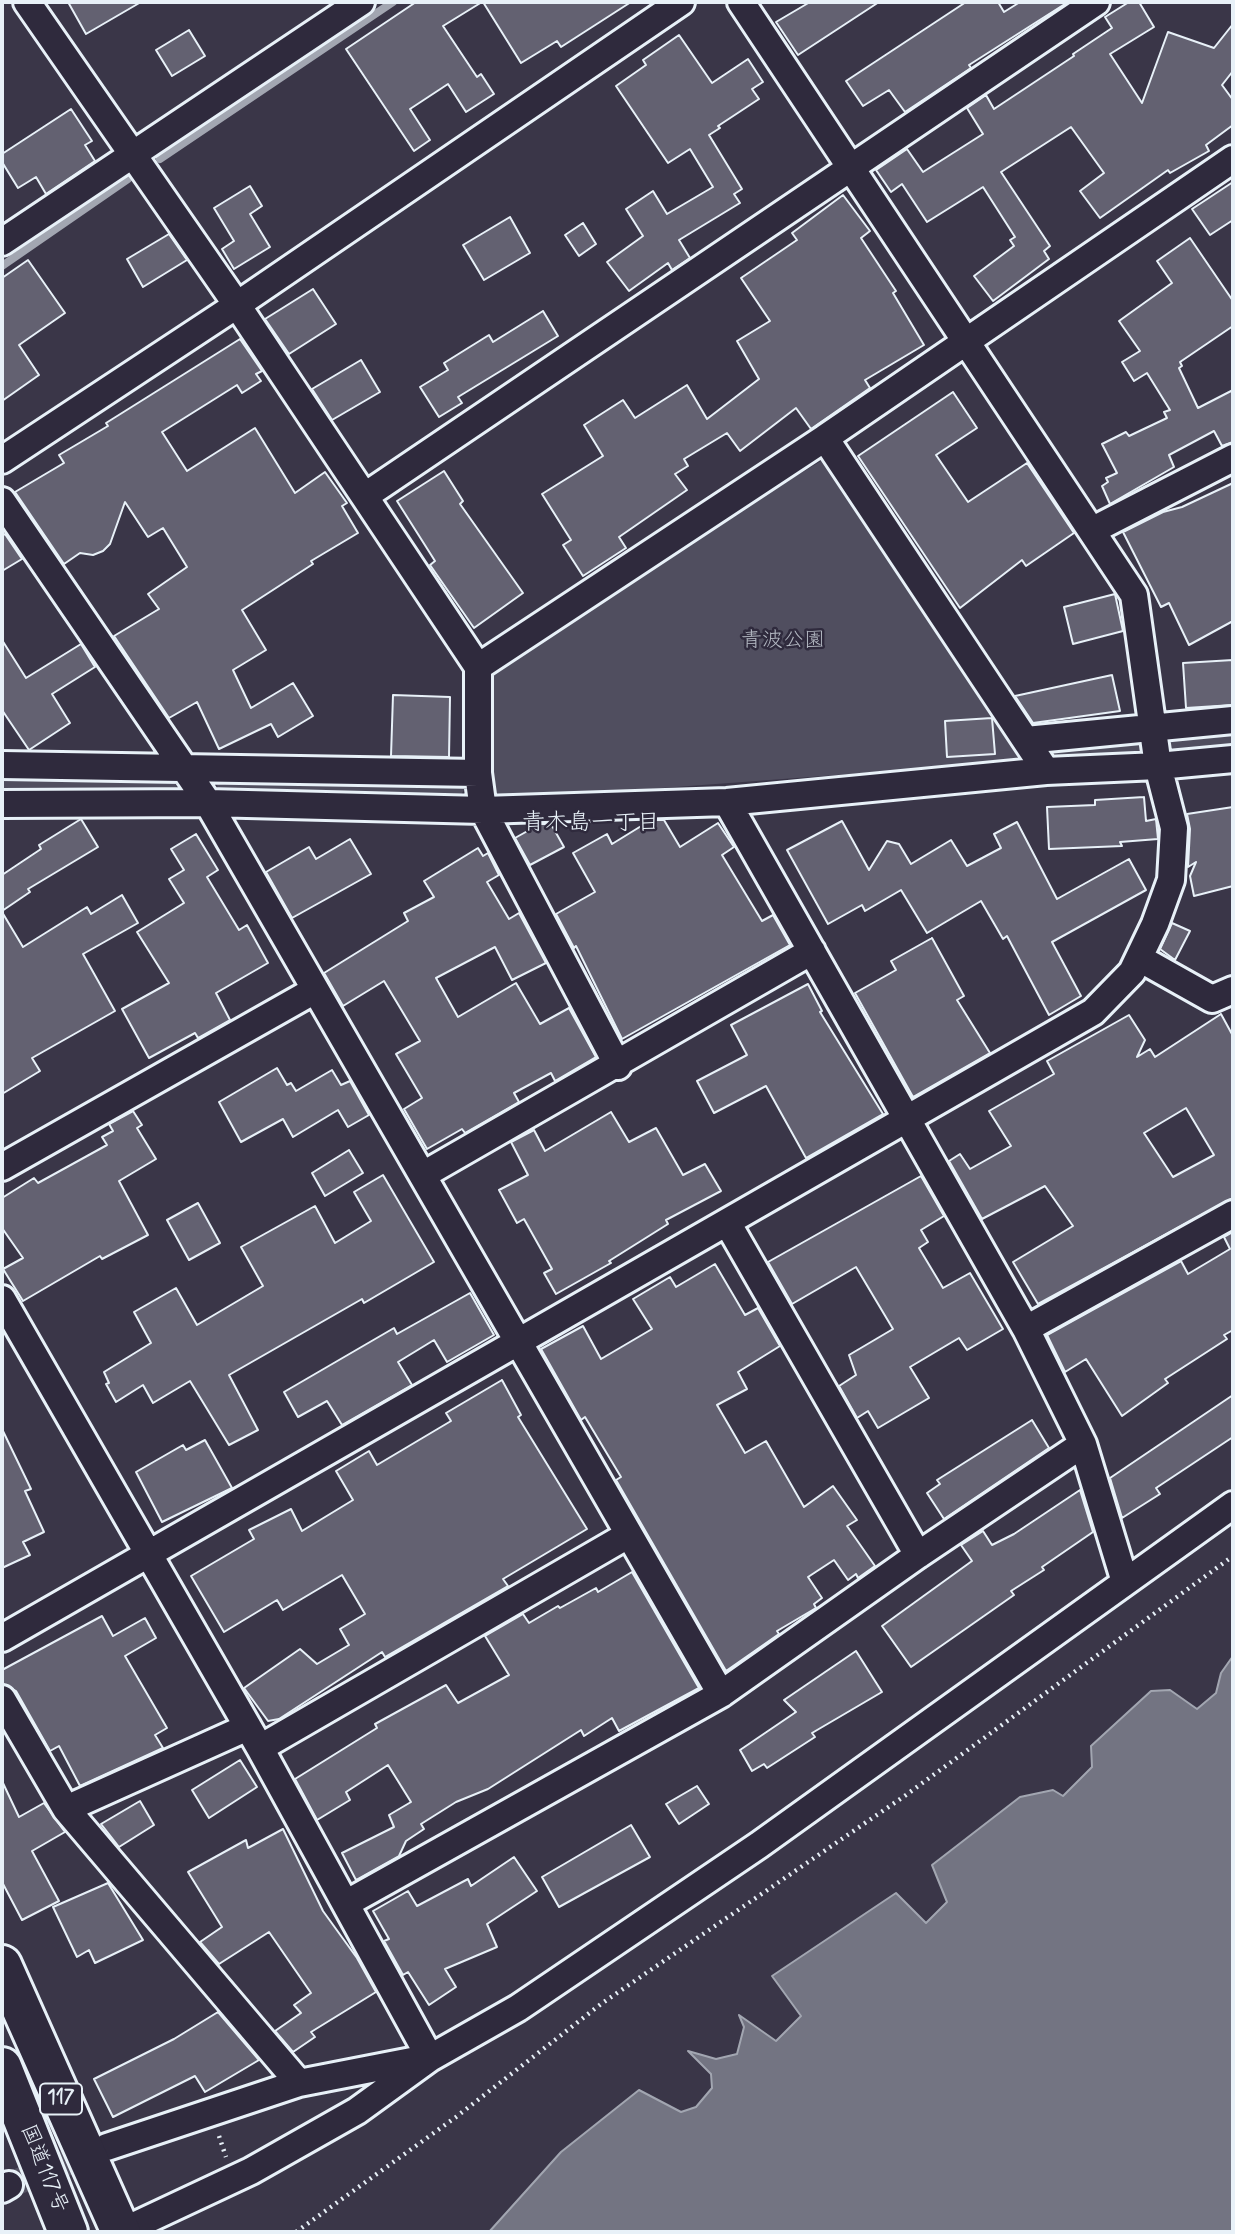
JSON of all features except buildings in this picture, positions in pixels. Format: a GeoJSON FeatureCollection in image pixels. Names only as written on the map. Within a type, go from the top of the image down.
{"type":"FeatureCollection","features":[{"type":"Feature","properties":{"kind":"highway","name":"国道117号"},"geometry":{"type":"LineString","coordinates":[[2,1965],[121,2232]]}},
{"type":"Feature","properties":{"kind":"highway","name":"国道117号"},"geometry":{"type":"LineString","coordinates":[[2,2067],[68,2232]]}},
{"type":"Feature","properties":{"kind":"street"},"geometry":{"type":"LineString","coordinates":[[27,2],[237,305],[478,667],[478,773],[483,810],[618,1066]]}},
{"type":"Feature","properties":{"kind":"street"},"geometry":{"type":"LineString","coordinates":[[2,242],[361,2]]}},
{"type":"Feature","properties":{"kind":"street"},"geometry":{"type":"LineString","coordinates":[[2,460],[237,305],[681,2]]}},
{"type":"Feature","properties":{"kind":"street"},"geometry":{"type":"LineString","coordinates":[[2,1638],[728,1224],[1093,1012],[1132,972],[1139,958],[1171,880],[1174,828],[1158,766],[1134,596],[967,339],[848,167],[741,2]]}},
{"type":"Feature","properties":{"kind":"street"},"geometry":{"type":"LineString","coordinates":[[365,496],[848,167],[1096,2]]}},
{"type":"Feature","properties":{"kind":"street"},"geometry":{"type":"LineString","coordinates":[[478,667],[825,438],[1233,159]]}},
{"type":"Feature","properties":{"kind":"street"},"geometry":{"type":"LineString","coordinates":[[825,438],[1046,771]]}},
{"type":"Feature","properties":{"kind":"street"},"geometry":{"type":"LineString","coordinates":[[1093,530],[1233,458]]}},
{"type":"Feature","properties":{"kind":"street"},"geometry":{"type":"LineString","coordinates":[[2,501],[208,803],[721,1693]]}},
{"type":"Feature","properties":{"kind":"street"},"geometry":{"type":"LineString","coordinates":[[1026,740],[1233,720]]}},
{"type":"Feature","properties":{"kind":"street"},"geometry":{"type":"LineString","coordinates":[[2,804],[208,803],[483,810],[727,802],[1046,771],[1158,766],[1233,759]]}},
{"type":"Feature","properties":{"kind":"street"},"geometry":{"type":"LineString","coordinates":[[2,765],[478,773]]}},
{"type":"Feature","properties":{"kind":"street"},"geometry":{"type":"LineString","coordinates":[[727,802],[1026,1329],[1083,1444],[1125,1582]]}},
{"type":"Feature","properties":{"kind":"street"},"geometry":{"type":"LineString","coordinates":[[423,1175],[618,1066],[812,951]]}},
{"type":"Feature","properties":{"kind":"street"},"geometry":{"type":"LineString","coordinates":[[1139,958],[1212,999],[1233,990]]}},
{"type":"Feature","properties":{"kind":"street"},"geometry":{"type":"LineString","coordinates":[[2,1167],[316,990]]}},
{"type":"Feature","properties":{"kind":"street"},"geometry":{"type":"LineString","coordinates":[[1026,1329],[1233,1214]]}},
{"type":"Feature","properties":{"kind":"street"},"geometry":{"type":"LineString","coordinates":[[728,1224],[918,1555]]}},
{"type":"Feature","properties":{"kind":"street"},"geometry":{"type":"LineString","coordinates":[[2,1299],[147,1556],[254,1738],[430,2058]]}},
{"type":"Feature","properties":{"kind":"street"},"geometry":{"type":"LineString","coordinates":[[347,1903],[721,1693],[1083,1444]]}},
{"type":"Feature","properties":{"kind":"street"},"geometry":{"type":"LineString","coordinates":[[121,2232],[251,2171],[357,2111],[430,2058],[517,2008],[759,1845],[1233,1505]]}},
{"type":"Feature","properties":{"kind":"street"},"geometry":{"type":"LineString","coordinates":[[66,1809],[254,1738],[628,1535]]}},
{"type":"Feature","properties":{"kind":"street"},"geometry":{"type":"LineString","coordinates":[[2,1699],[66,1809],[299,2083]]}},
{"type":"Feature","properties":{"kind":"street"},"geometry":{"type":"LineString","coordinates":[[107,2147],[299,2083],[430,2058]]}},
{"type":"Feature","properties":{"kind":"path"},"geometry":{"type":"LineString","coordinates":[[296,2232],[456,2118],[601,2004],[906,1795],[1233,1556]]}},
{"type":"Feature","properties":{"kind":"path"},"geometry":{"type":"LineString","coordinates":[[218,2131],[227,2161]]}},
{"type":"Feature","properties":{"kind":"green space","name":"青波公園"},"geometry":{"type":"Polygon","coordinates":[[[826,458],[1025,761],[568,795],[491,797],[485,663],[826,458]]]}},
{"type":"Feature","properties":{"kind":"green space"},"geometry":{"type":"Polygon","coordinates":[[[1233,731],[1233,752],[1175,757],[1168,746],[1171,739],[1233,731]]]}},
{"type":"Feature","properties":{"kind":"green space"},"geometry":{"type":"Polygon","coordinates":[[[1144,741],[1145,748],[1128,758],[1054,761],[1050,750],[1144,741]]]}},
{"type":"Feature","properties":{"kind":"green space"},"geometry":{"type":"Polygon","coordinates":[[[2,775],[171,777],[178,789],[171,798],[2,796],[2,775]]]}},
{"type":"Feature","properties":{"kind":"green space"},"geometry":{"type":"Polygon","coordinates":[[[460,778],[464,790],[459,798],[223,798],[217,786],[219,780],[460,778]]]}},
{"type":"Feature","properties":{"kind":"water"},"geometry":{"type":"Polygon","coordinates":[[[1233,1656],[1233,2232],[489,2232],[561,2152],[639,2090],[681,2112],[696,2107],[712,2088],[711,2074],[688,2051],[716,2059],[737,2054],[744,2027],[739,2015],[776,2041],[801,2016],[772,1976],[896,1893],[926,1923],[947,1902],[932,1865],[1020,1797],[1053,1790],[1063,1796],[1092,1767],[1091,1746],[1151,1691],[1170,1690],[1197,1709],[1216,1693],[1221,1673],[1233,1656]]]}},
{"type":"Feature","properties":{"kind":"waterway"},"geometry":{"type":"LineString","coordinates":[[160,159],[393,2]]}},
{"type":"Feature","properties":{"kind":"waterway"},"geometry":{"type":"LineString","coordinates":[[2,266],[128,179]]}},
{"type":"Feature","properties":{"kind":"tunnel"},"geometry":{"type":"LineString","coordinates":[[9,2185],[102,2149]]}},
{"type":"Feature","properties":{"kind":"district","name":"青木島一丁目"},"geometry":{"type":"Point","coordinates":[591,824]}}]}
